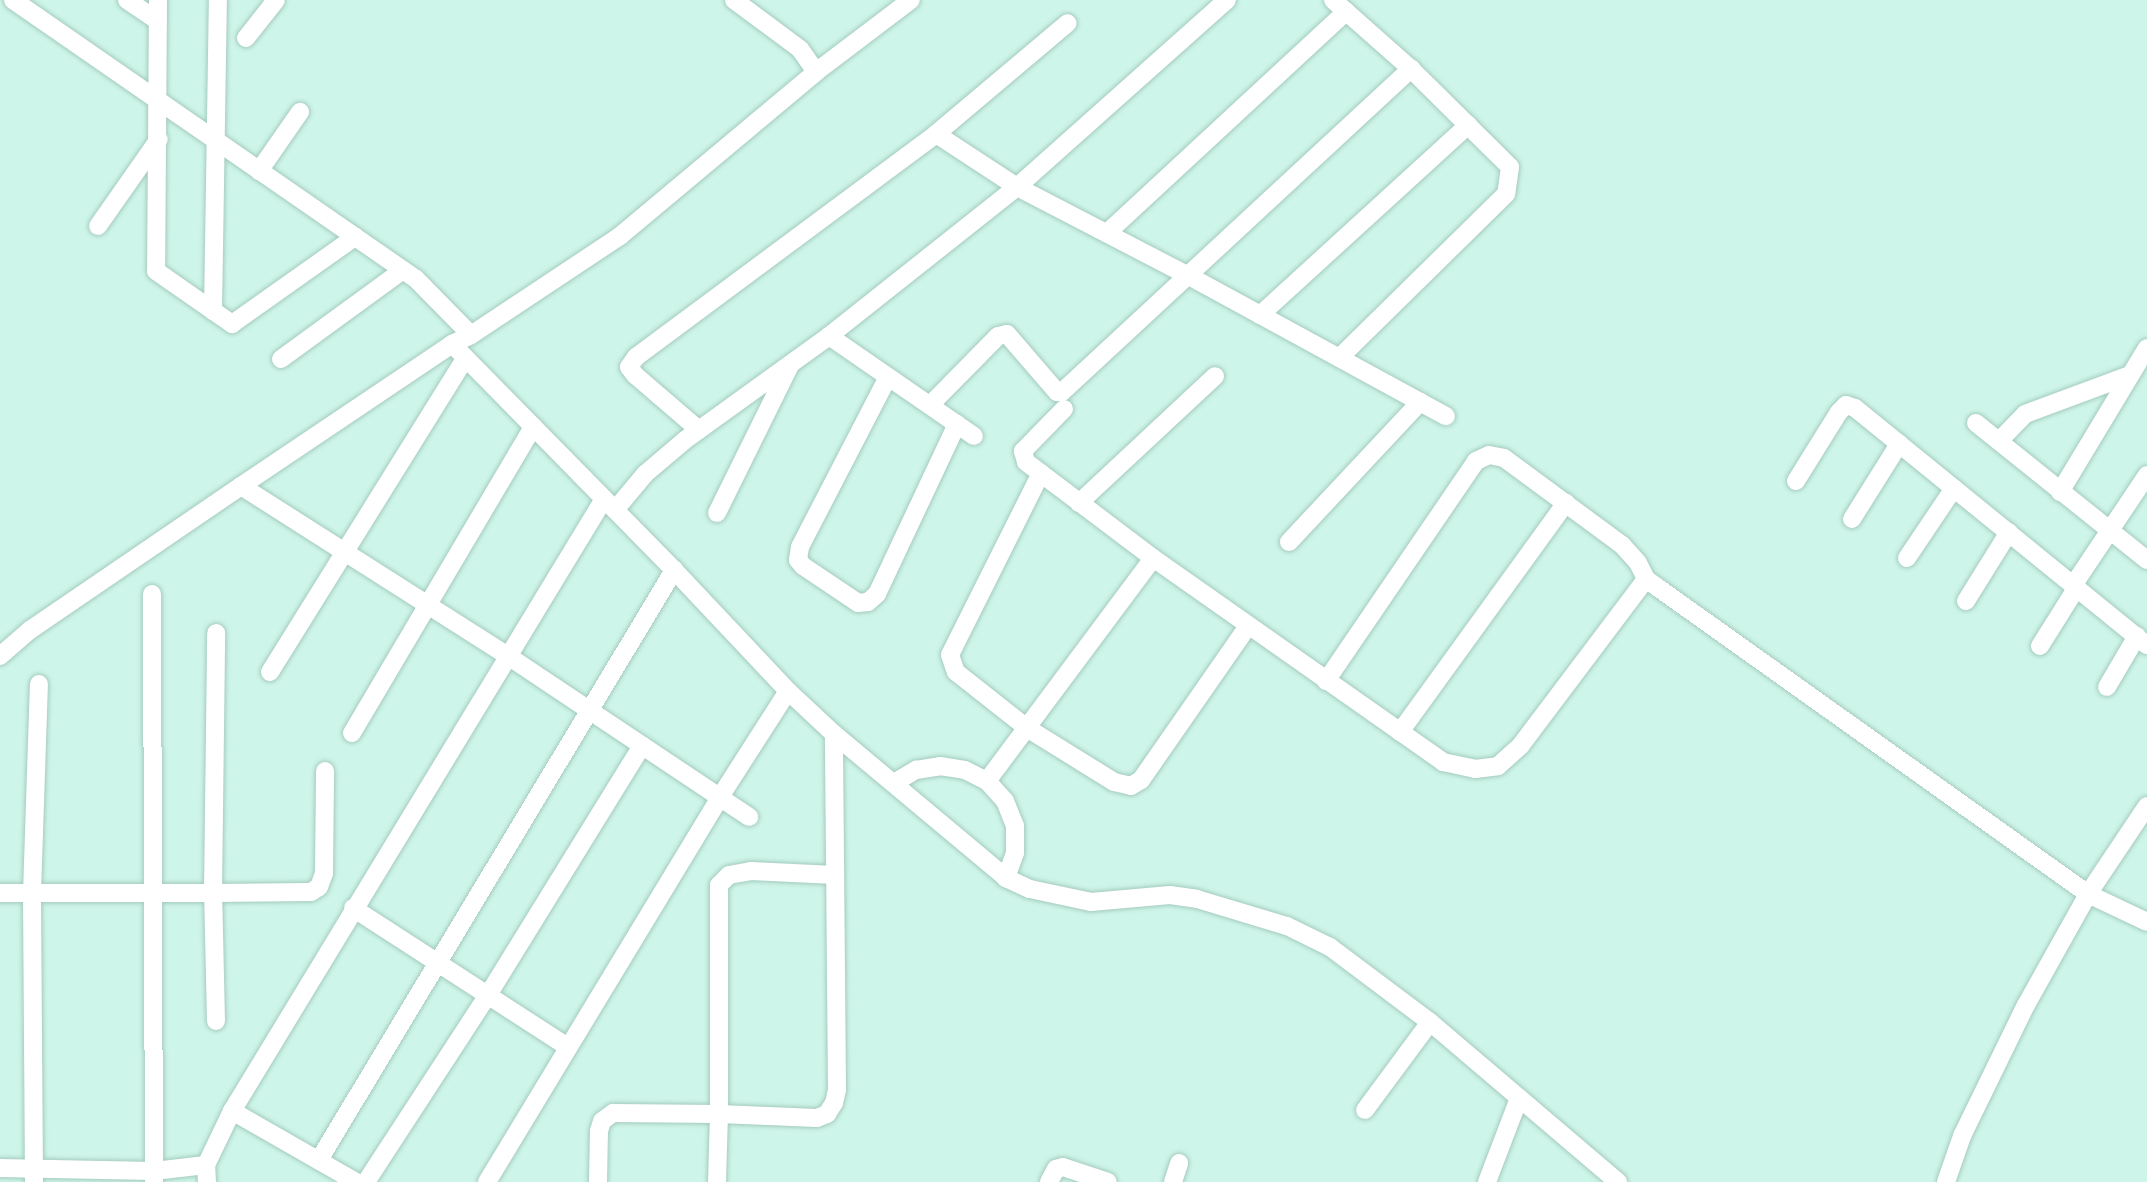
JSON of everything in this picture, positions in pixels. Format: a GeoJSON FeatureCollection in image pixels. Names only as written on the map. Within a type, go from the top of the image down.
{"type":"FeatureCollection","features":[{"type":"Feature","properties":{"kind":"street"},"geometry":{"type":"LineString","coordinates":[[13,0],[403,270],[471,335]]}},
{"type":"Feature","properties":{"kind":"street"},"geometry":{"type":"LineString","coordinates":[[127,0],[158,21]]}},
{"type":"Feature","properties":{"kind":"street"},"geometry":{"type":"LineString","coordinates":[[158,0],[156,271],[232,324],[355,237]]}},
{"type":"Feature","properties":{"kind":"street"},"geometry":{"type":"LineString","coordinates":[[213,311],[218,142],[218,0]]}},
{"type":"Feature","properties":{"kind":"street"},"geometry":{"type":"LineString","coordinates":[[246,38],[276,0]]}},
{"type":"Feature","properties":{"kind":"street"},"geometry":{"type":"LineString","coordinates":[[734,0],[800,49],[816,72]]}},
{"type":"Feature","properties":{"kind":"street"},"geometry":{"type":"LineString","coordinates":[[0,656],[30,630],[241,486],[452,344],[471,335],[620,236],[816,72],[911,0]]}},
{"type":"Feature","properties":{"kind":"street"},"geometry":{"type":"LineString","coordinates":[[0,1168],[34,1175],[154,1176],[207,1173],[232,1111],[353,908],[508,656],[609,504],[699,430],[829,336],[1017,187],[1227,0]]}},
{"type":"Feature","properties":{"kind":"street"},"geometry":{"type":"LineString","coordinates":[[1107,233],[1339,6],[1411,69],[1510,167],[1506,194],[1339,358]]}},
{"type":"Feature","properties":{"kind":"street"},"geometry":{"type":"LineString","coordinates":[[699,430],[635,374],[629,367],[636,357],[936,134],[1068,23]]}},
{"type":"Feature","properties":{"kind":"street"},"geometry":{"type":"LineString","coordinates":[[930,405],[998,336],[1007,334],[1058,392],[1062,392],[1411,69]]}},
{"type":"Feature","properties":{"kind":"street"},"geometry":{"type":"LineString","coordinates":[[259,171],[300,113]]}},
{"type":"Feature","properties":{"kind":"street"},"geometry":{"type":"LineString","coordinates":[[1260,315],[1468,125]]}},
{"type":"Feature","properties":{"kind":"street"},"geometry":{"type":"LineString","coordinates":[[936,134],[1017,187],[1187,275],[1446,416]]}},
{"type":"Feature","properties":{"kind":"street"},"geometry":{"type":"LineString","coordinates":[[98,226],[159,139]]}},
{"type":"Feature","properties":{"kind":"street"},"geometry":{"type":"LineString","coordinates":[[281,359],[403,270]]}},
{"type":"Feature","properties":{"kind":"street"},"geometry":{"type":"LineString","coordinates":[[829,336],[974,436]]}},
{"type":"Feature","properties":{"kind":"street"},"geometry":{"type":"LineString","coordinates":[[452,344],[674,569],[788,691],[834,734],[1006,878],[1055,897],[1091,902],[1183,897],[1287,926],[1330,947],[1430,1022],[1618,1182]]}},
{"type":"Feature","properties":{"kind":"street"},"geometry":{"type":"LineString","coordinates":[[2060,492],[2147,348]]}},
{"type":"Feature","properties":{"kind":"street"},"geometry":{"type":"LineString","coordinates":[[270,672],[466,359]]}},
{"type":"Feature","properties":{"kind":"street"},"geometry":{"type":"LineString","coordinates":[[717,513],[791,364]]}},
{"type":"Feature","properties":{"kind":"street"},"geometry":{"type":"LineString","coordinates":[[1999,442],[2025,414],[2130,375]]}},
{"type":"Feature","properties":{"kind":"street"},"geometry":{"type":"LineString","coordinates":[[1079,503],[1215,376]]}},
{"type":"Feature","properties":{"kind":"street"},"geometry":{"type":"LineString","coordinates":[[888,377],[800,547],[798,559],[803,566],[858,603],[868,602],[877,594],[957,424]]}},
{"type":"Feature","properties":{"kind":"street"},"geometry":{"type":"LineString","coordinates":[[1289,542],[1420,402]]}},
{"type":"Feature","properties":{"kind":"street"},"geometry":{"type":"LineString","coordinates":[[1796,481],[1846,405],[1854,408],[2142,640],[2107,687]]}},
{"type":"Feature","properties":{"kind":"street"},"geometry":{"type":"LineString","coordinates":[[1064,409],[1023,451],[1023,459],[1153,558],[1443,761],[1475,769],[1498,766],[1521,745],[1651,583]]}},
{"type":"Feature","properties":{"kind":"street"},"geometry":{"type":"LineString","coordinates":[[1976,423],[2147,560]]}},
{"type":"Feature","properties":{"kind":"street"},"geometry":{"type":"LineString","coordinates":[[352,733],[533,427]]}},
{"type":"Feature","properties":{"kind":"street"},"geometry":{"type":"LineString","coordinates":[[1852,519],[1899,444]]}},
{"type":"Feature","properties":{"kind":"street"},"geometry":{"type":"LineString","coordinates":[[1326,681],[1476,461],[1489,455],[1504,458],[1622,545],[1651,583],[2088,894],[2147,922]]}},
{"type":"Feature","properties":{"kind":"street"},"geometry":{"type":"LineString","coordinates":[[1041,473],[950,655],[956,672],[1027,728],[1114,782],[1131,786],[1141,780],[1248,626]]}},
{"type":"Feature","properties":{"kind":"street"},"geometry":{"type":"LineString","coordinates":[[2040,646],[2075,585],[2147,475]]}},
{"type":"Feature","properties":{"kind":"street"},"geometry":{"type":"LineString","coordinates":[[241,486],[508,656],[750,817]]}},
{"type":"Feature","properties":{"kind":"street"},"geometry":{"type":"LineString","coordinates":[[1907,558],[1954,488]]}},
{"type":"Feature","properties":{"kind":"street"},"geometry":{"type":"LineString","coordinates":[[1400,732],[1566,503]]}},
{"type":"Feature","properties":{"kind":"street"},"geometry":{"type":"LineString","coordinates":[[1966,601],[2009,532]]}},
{"type":"Feature","properties":{"kind":"street"},"geometry":{"type":"LineString","coordinates":[[987,781],[1153,558]]}},
{"type":"Feature","properties":{"kind":"street"},"geometry":{"type":"LineString","coordinates":[[319,1160],[674,569]]}},
{"type":"Feature","properties":{"kind":"street"},"geometry":{"type":"LineString","coordinates":[[152,594],[154,1176]]}},
{"type":"Feature","properties":{"kind":"street"},"geometry":{"type":"LineString","coordinates":[[216,633],[213,893],[216,1021]]}},
{"type":"Feature","properties":{"kind":"street"},"geometry":{"type":"LineString","coordinates":[[34,1175],[32,893],[39,684]]}},
{"type":"Feature","properties":{"kind":"street"},"geometry":{"type":"LineString","coordinates":[[486,1182],[720,797],[788,691]]}},
{"type":"Feature","properties":{"kind":"street"},"geometry":{"type":"LineString","coordinates":[[598,1182],[599,1132],[602,1121],[613,1113],[817,1118],[827,1114],[834,1103],[837,1090],[834,734]]}},
{"type":"Feature","properties":{"kind":"street"},"geometry":{"type":"LineString","coordinates":[[366,1182],[488,995],[642,746]]}},
{"type":"Feature","properties":{"kind":"street"},"geometry":{"type":"LineString","coordinates":[[894,783],[916,770],[940,766],[965,769],[987,781],[1005,801],[1015,826],[1015,853],[1006,878]]}},
{"type":"Feature","properties":{"kind":"street"},"geometry":{"type":"LineString","coordinates":[[0,893],[154,895],[311,892],[318,887],[324,873],[325,771]]}},
{"type":"Feature","properties":{"kind":"street"},"geometry":{"type":"LineString","coordinates":[[1946,1182],[1962,1136],[2020,1017],[2088,894],[2147,806]]}},
{"type":"Feature","properties":{"kind":"street"},"geometry":{"type":"LineString","coordinates":[[717,1182],[719,885],[729,875],[751,872],[835,874]]}},
{"type":"Feature","properties":{"kind":"street"},"geometry":{"type":"LineString","coordinates":[[353,908],[437,965],[568,1047]]}},
{"type":"Feature","properties":{"kind":"street"},"geometry":{"type":"LineString","coordinates":[[1365,1110],[1430,1022]]}},
{"type":"Feature","properties":{"kind":"street"},"geometry":{"type":"LineString","coordinates":[[1487,1182],[1519,1098]]}},
{"type":"Feature","properties":{"kind":"street"},"geometry":{"type":"LineString","coordinates":[[232,1111],[356,1182]]}},
{"type":"Feature","properties":{"kind":"street"},"geometry":{"type":"LineString","coordinates":[[1172,1182],[1179,1163]]}},
{"type":"Feature","properties":{"kind":"street"},"geometry":{"type":"LineString","coordinates":[[1049,1182],[1056,1169],[1063,1167],[1108,1182]]}}]}
